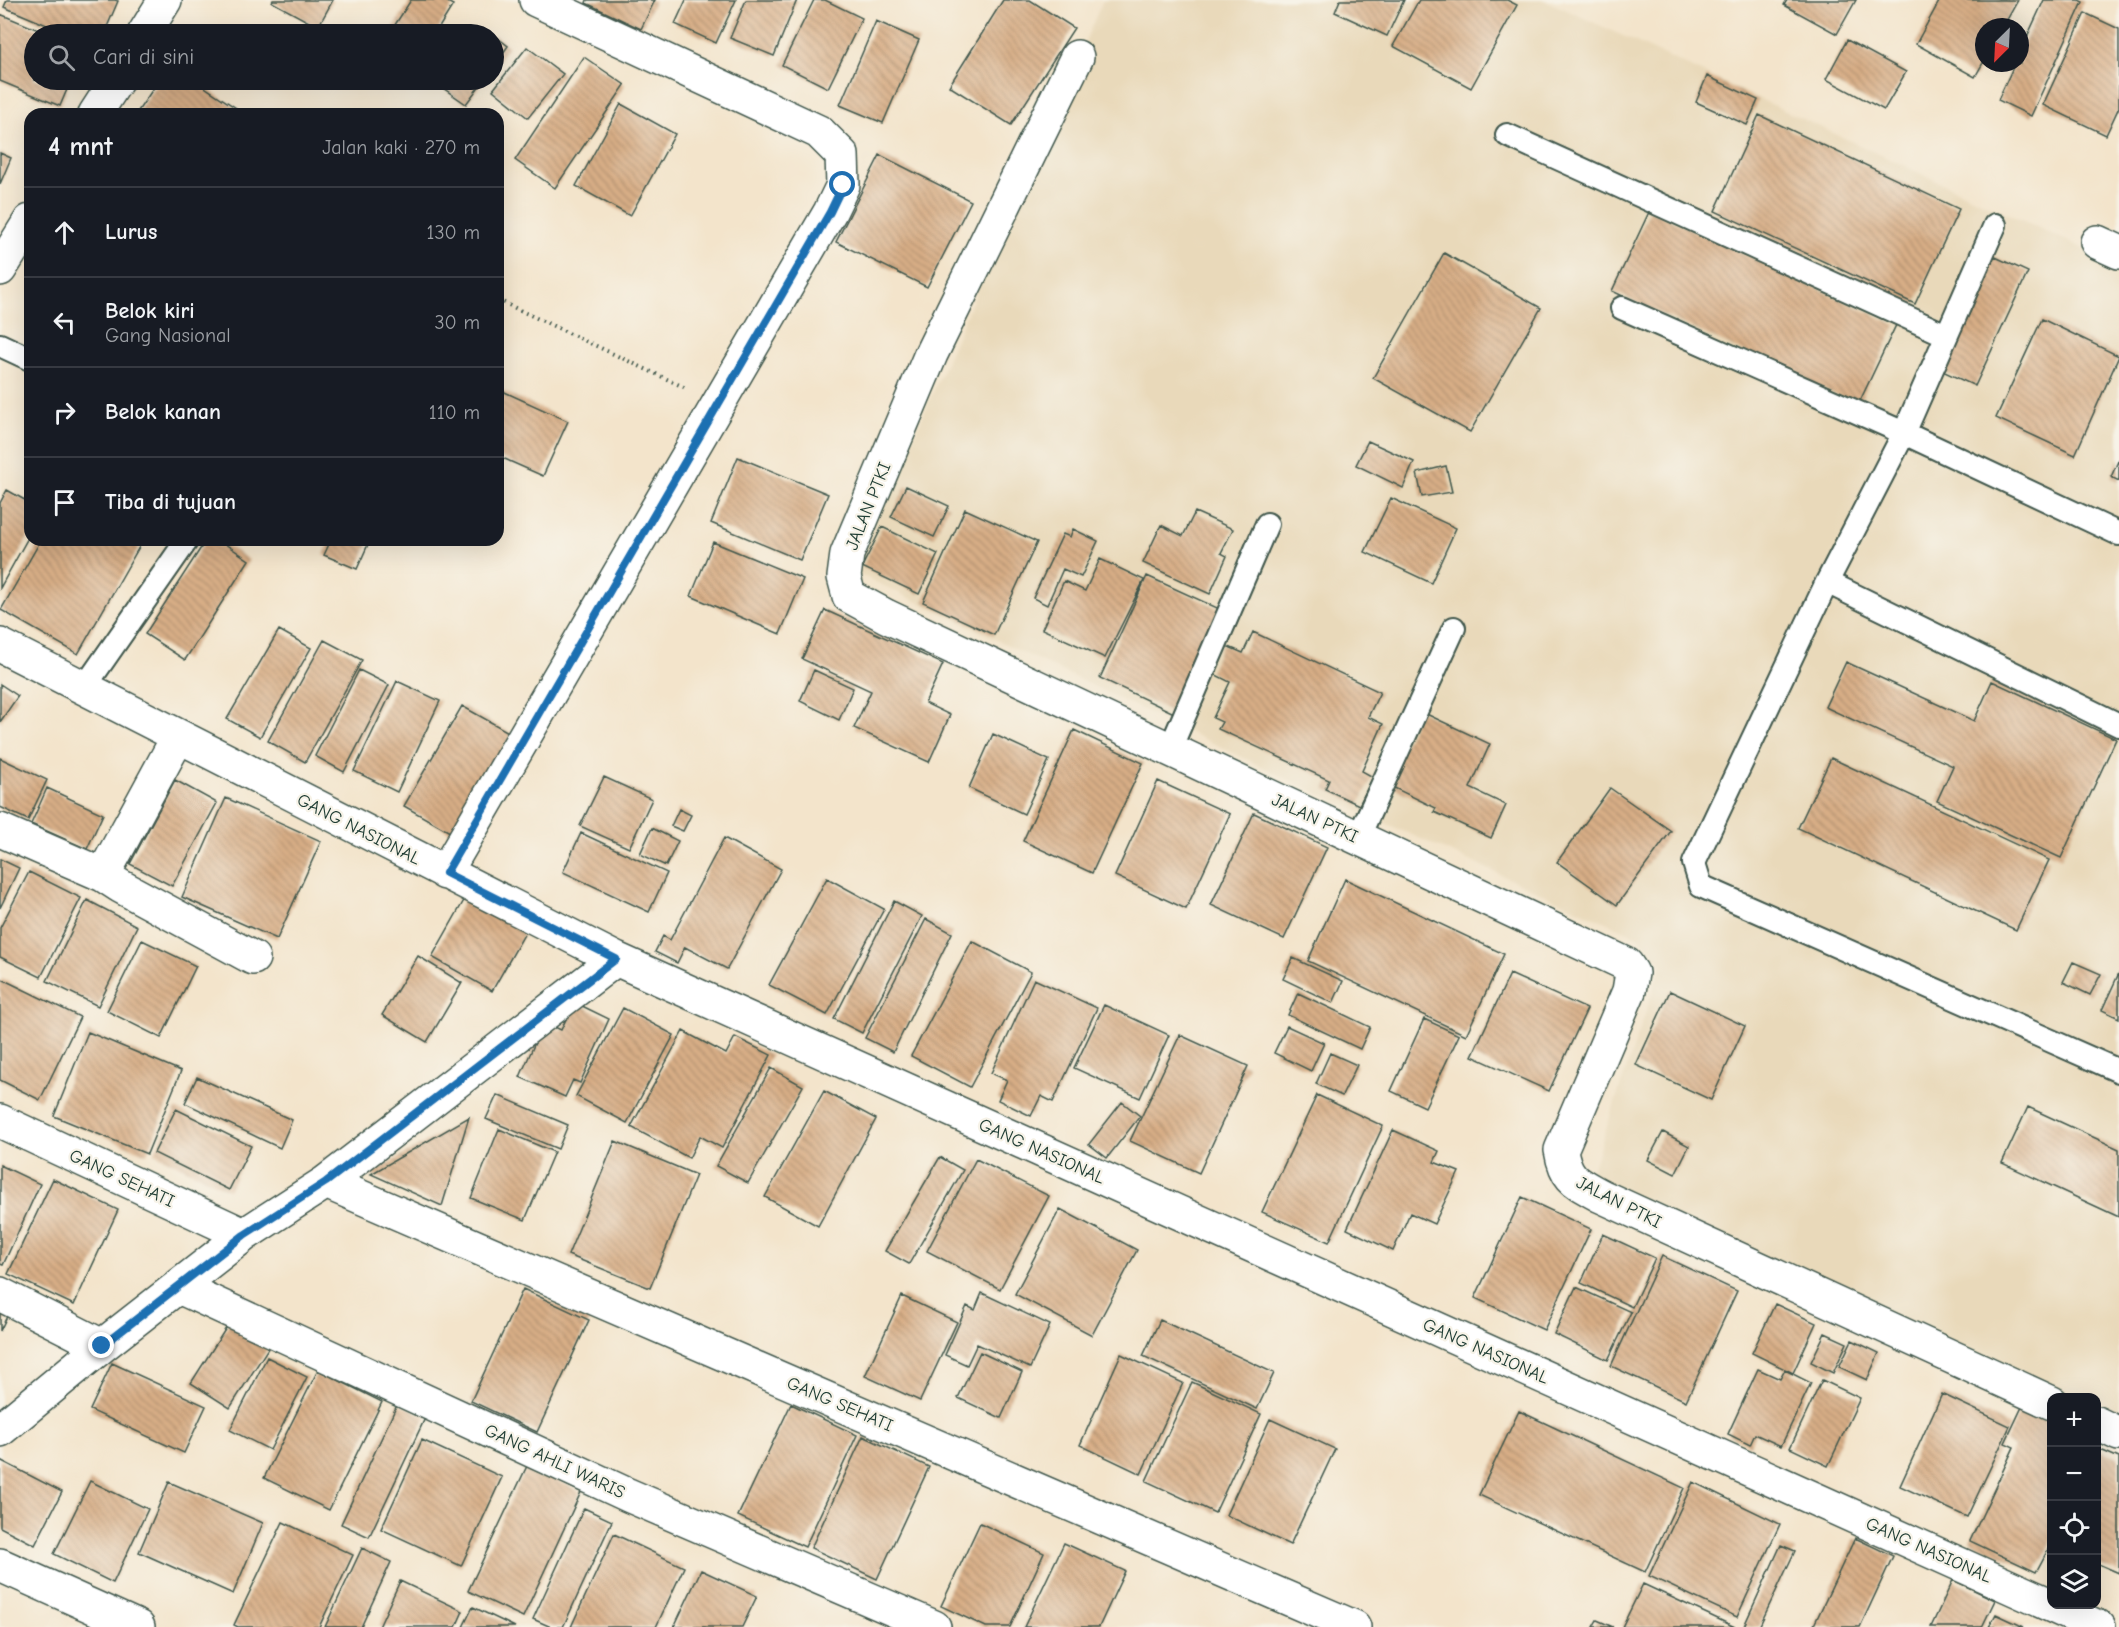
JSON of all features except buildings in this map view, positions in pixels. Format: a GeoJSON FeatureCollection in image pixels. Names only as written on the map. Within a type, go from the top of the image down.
{"type":"FeatureCollection","features":[{"type":"Feature","properties":{"kind":"street"},"geometry":{"type":"LineString","coordinates":[[150,24],[165,0]]}},
{"type":"Feature","properties":{"kind":"street"},"geometry":{"type":"LineString","coordinates":[[446,873],[720,404],[830,212],[843,185],[842,155],[819,132],[536,0]]}},
{"type":"Feature","properties":{"kind":"street","name":"JALAN PTKI"},"geometry":{"type":"LineString","coordinates":[[1077,57],[931,354],[847,554],[844,577],[849,596],[1626,964],[1632,973],[1629,991],[1561,1150],[1563,1166],[1571,1180],[1600,1196],[2047,1401]]}},
{"type":"Feature","properties":{"kind":"street"},"geometry":{"type":"LineString","coordinates":[[99,108],[111,90]]}},
{"type":"Feature","properties":{"kind":"street"},"geometry":{"type":"LineString","coordinates":[[0,269],[24,230]]}},
{"type":"Feature","properties":{"kind":"street","name":"GANG NASIONAL"},"geometry":{"type":"LineString","coordinates":[[0,645],[616,959],[2099,1627]]}},
{"type":"Feature","properties":{"kind":"street"},"geometry":{"type":"LineString","coordinates":[[103,875],[178,737]]}},
{"type":"Feature","properties":{"kind":"street"},"geometry":{"type":"LineString","coordinates":[[0,830],[103,875],[252,957]]}},
{"type":"Feature","properties":{"kind":"street"},"geometry":{"type":"LineString","coordinates":[[0,1430],[102,1346],[244,1235],[326,1182],[616,959]]}},
{"type":"Feature","properties":{"kind":"street","name":"GANG SEHATI"},"geometry":{"type":"LineString","coordinates":[[0,1121],[244,1235]]}},
{"type":"Feature","properties":{"kind":"street","name":"GANG SEHATI"},"geometry":{"type":"LineString","coordinates":[[326,1182],[1354,1627]]}},
{"type":"Feature","properties":{"kind":"street","name":"GANG AHLI WARIS"},"geometry":{"type":"LineString","coordinates":[[179,1287],[628,1495],[934,1627]]}},
{"type":"Feature","properties":{"kind":"street"},"geometry":{"type":"LineString","coordinates":[[0,1294],[102,1346]]}},
{"type":"Feature","properties":{"kind":"street"},"geometry":{"type":"LineString","coordinates":[[2101,1425],[2119,1434]]}},
{"type":"Feature","properties":{"kind":"street"},"geometry":{"type":"LineString","coordinates":[[0,1565],[138,1627]]}},
{"type":"Feature","properties":{"kind":"lane"},"geometry":{"type":"LineString","coordinates":[[1507,135],[1946,335]]}},
{"type":"Feature","properties":{"kind":"lane"},"geometry":{"type":"LineString","coordinates":[[1995,225],[1904,433],[1827,582],[1694,863],[1701,886],[2119,1071]]}},
{"type":"Feature","properties":{"kind":"lane"},"geometry":{"type":"LineString","coordinates":[[1622,308],[1904,433],[2119,534]]}},
{"type":"Feature","properties":{"kind":"lane"},"geometry":{"type":"LineString","coordinates":[[0,345],[24,356]]}},
{"type":"Feature","properties":{"kind":"lane"},"geometry":{"type":"LineString","coordinates":[[1170,749],[1267,524]]}},
{"type":"Feature","properties":{"kind":"lane"},"geometry":{"type":"LineString","coordinates":[[84,688],[183,546]]}},
{"type":"Feature","properties":{"kind":"lane"},"geometry":{"type":"LineString","coordinates":[[1827,582],[2119,725]]}},
{"type":"Feature","properties":{"kind":"lane"},"geometry":{"type":"LineString","coordinates":[[1358,838],[1454,627]]}},
{"type":"Feature","properties":{"kind":"path"},"geometry":{"type":"LineString","coordinates":[[504,303],[720,404]]}},
{"type":"Feature","properties":{"kind":"shaded area"},"geometry":{"type":"Polygon","coordinates":[[[1103,0],[1545,0],[2119,265],[2119,1420],[2101,1411],[2101,1393],[2061,1393],[1589,1179],[1662,964],[1637,936],[1298,784],[855,572],[1103,0]]]}},
{"type":"Feature","properties":{"kind":"route"},"geometry":{"type":"LineString","coordinates":[[102,1346],[244,1235],[326,1182],[616,959],[446,873],[720,404],[830,212],[843,185]]}}]}
